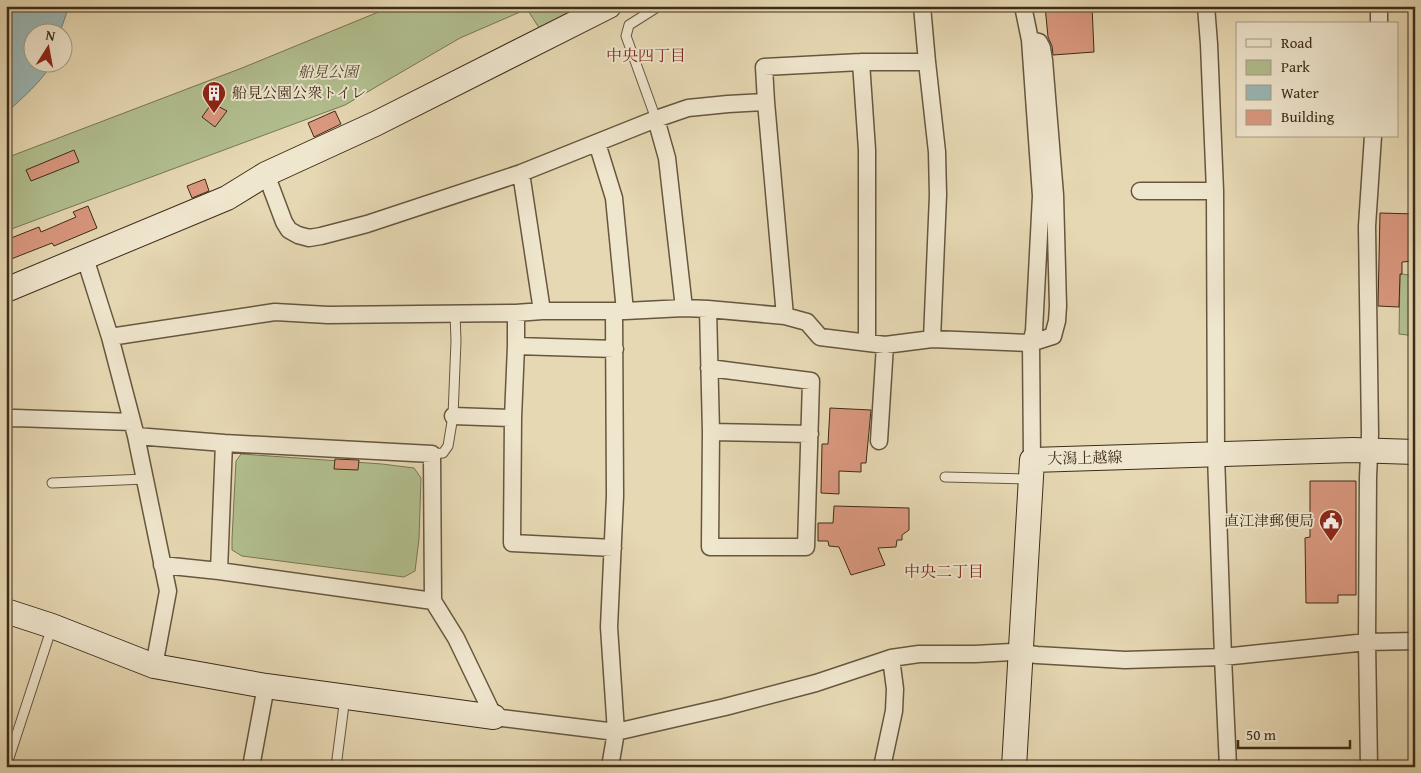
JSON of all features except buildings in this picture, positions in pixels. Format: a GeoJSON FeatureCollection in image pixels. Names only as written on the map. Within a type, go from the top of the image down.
{"type":"FeatureCollection","features":[{"type":"Feature","properties":{"kind":"street"},"geometry":{"type":"LineString","coordinates":[[6,290],[227,198],[266,174],[375,124],[609,6]]}},
{"type":"Feature","properties":{"kind":"street"},"geometry":{"type":"LineString","coordinates":[[922,6],[937,152],[938,195],[932,339]]}},
{"type":"Feature","properties":{"kind":"street"},"geometry":{"type":"LineString","coordinates":[[1023,6],[1030,40],[1041,196],[1034,322],[1031,343],[1032,470]]}},
{"type":"Feature","properties":{"kind":"street"},"geometry":{"type":"LineString","coordinates":[[1206,6],[1216,190],[1216,455],[1228,767]]}},
{"type":"Feature","properties":{"kind":"street"},"geometry":{"type":"LineString","coordinates":[[1379,22],[1380,6]]}},
{"type":"Feature","properties":{"kind":"street"},"geometry":{"type":"LineString","coordinates":[[110,337],[275,312],[328,315],[455,314],[684,308],[785,316],[808,322],[820,338],[885,346],[932,339],[1031,343],[1053,336],[1058,306],[1055,195],[1044,60],[1039,42],[1030,40]]}},
{"type":"Feature","properties":{"kind":"street"},"geometry":{"type":"LineString","coordinates":[[785,316],[764,67],[861,62],[927,62]]}},
{"type":"Feature","properties":{"kind":"street"},"geometry":{"type":"LineString","coordinates":[[861,62],[867,150],[866,343]]}},
{"type":"Feature","properties":{"kind":"street"},"geometry":{"type":"LineString","coordinates":[[266,174],[284,222],[290,230],[298,235],[309,238],[367,224],[521,173],[656,118],[688,108],[766,102]]}},
{"type":"Feature","properties":{"kind":"street"},"geometry":{"type":"LineString","coordinates":[[656,118],[667,158],[684,308]]}},
{"type":"Feature","properties":{"kind":"street"},"geometry":{"type":"LineString","coordinates":[[1369,767],[1367,642],[1369,450],[1367,226],[1373,138]]}},
{"type":"Feature","properties":{"kind":"street"},"geometry":{"type":"LineString","coordinates":[[597,143],[614,198],[620,311],[615,349],[615,496],[609,627],[616,732],[610,767]]}},
{"type":"Feature","properties":{"kind":"street"},"geometry":{"type":"LineString","coordinates":[[521,173],[542,311]]}},
{"type":"Feature","properties":{"kind":"street"},"geometry":{"type":"LineString","coordinates":[[1140,191],[1216,190]]}},
{"type":"Feature","properties":{"kind":"street"},"geometry":{"type":"LineString","coordinates":[[85,258],[110,337],[134,429],[168,591],[154,666]]}},
{"type":"Feature","properties":{"kind":"street"},"geometry":{"type":"LineString","coordinates":[[708,309],[711,432],[710,547],[806,546],[811,381],[710,368]]}},
{"type":"Feature","properties":{"kind":"street"},"geometry":{"type":"LineString","coordinates":[[516,313],[512,543],[613,548]]}},
{"type":"Feature","properties":{"kind":"street"},"geometry":{"type":"LineString","coordinates":[[516,346],[615,349]]}},
{"type":"Feature","properties":{"kind":"street"},"geometry":{"type":"LineString","coordinates":[[879,441],[885,346]]}},
{"type":"Feature","properties":{"kind":"street"},"geometry":{"type":"LineString","coordinates":[[454,416],[513,418]]}},
{"type":"Feature","properties":{"kind":"street"},"geometry":{"type":"LineString","coordinates":[[6,419],[15,418],[134,429],[224,443],[432,454],[432,601],[456,638],[494,717]]}},
{"type":"Feature","properties":{"kind":"street"},"geometry":{"type":"LineString","coordinates":[[711,432],[810,434]]}},
{"type":"Feature","properties":{"kind":"street"},"geometry":{"type":"LineString","coordinates":[[219,571],[224,443]]}},
{"type":"Feature","properties":{"kind":"street","name":"大潟上越線"},"geometry":{"type":"LineString","coordinates":[[1014,767],[1032,470],[1216,455],[1369,450],[1415,452]]}},
{"type":"Feature","properties":{"kind":"street"},"geometry":{"type":"LineString","coordinates":[[162,566],[219,571],[432,601]]}},
{"type":"Feature","properties":{"kind":"street"},"geometry":{"type":"LineString","coordinates":[[6,611],[52,626],[154,666],[266,686],[616,732],[725,707],[816,683],[891,658],[918,654],[1022,653],[1125,660],[1223,657],[1367,642],[1415,641]]}},
{"type":"Feature","properties":{"kind":"street"},"geometry":{"type":"LineString","coordinates":[[882,767],[894,711],[895,689],[891,658]]}},
{"type":"Feature","properties":{"kind":"street"},"geometry":{"type":"LineString","coordinates":[[251,767],[266,686]]}},
{"type":"Feature","properties":{"kind":"lane"},"geometry":{"type":"LineString","coordinates":[[656,118],[626,36],[629,25],[659,6]]}},
{"type":"Feature","properties":{"kind":"lane"},"geometry":{"type":"LineString","coordinates":[[432,454],[443,452],[448,446],[454,416],[455,314]]}},
{"type":"Feature","properties":{"kind":"lane"},"geometry":{"type":"LineString","coordinates":[[945,477],[1032,470]]}},
{"type":"Feature","properties":{"kind":"lane"},"geometry":{"type":"LineString","coordinates":[[52,483],[144,479]]}},
{"type":"Feature","properties":{"kind":"lane"},"geometry":{"type":"LineString","coordinates":[[6,767],[52,626]]}},
{"type":"Feature","properties":{"kind":"lane"},"geometry":{"type":"LineString","coordinates":[[336,767],[345,697]]}},
{"type":"Feature","properties":{"kind":"green space","name":"船見公園"},"geometry":{"type":"Polygon","coordinates":[[[393,6],[589,6],[543,34],[527,9],[460,38],[345,105],[6,231],[6,158],[242,68],[393,6]]]}},
{"type":"Feature","properties":{"kind":"green space"},"geometry":{"type":"Polygon","coordinates":[[[1413,261],[1415,261],[1415,336],[1399,334],[1400,275],[1414,276],[1413,261]]]}},
{"type":"Feature","properties":{"kind":"green space"},"geometry":{"type":"Polygon","coordinates":[[[241,454],[414,468],[421,478],[419,539],[415,571],[404,577],[242,556],[232,550],[236,461],[241,454]]]}},
{"type":"Feature","properties":{"kind":"water"},"geometry":{"type":"Polygon","coordinates":[[[6,6],[69,6],[63,22],[22,22],[22,72],[46,72],[25,96],[6,113],[6,6]]]}},
{"type":"Feature","properties":{"kind":"place","name":"船見公園公衆トイレ"},"geometry":{"type":"Point","coordinates":[214,114]}},
{"type":"Feature","properties":{"kind":"place","name":"直江津郵便局"},"geometry":{"type":"Point","coordinates":[1331,542]}},
{"type":"Feature","properties":{"kind":"district","name":"中央四丁目"},"geometry":{"type":"Point","coordinates":[646,55]}},
{"type":"Feature","properties":{"kind":"district","name":"中央二丁目"},"geometry":{"type":"Point","coordinates":[944,571]}}]}
